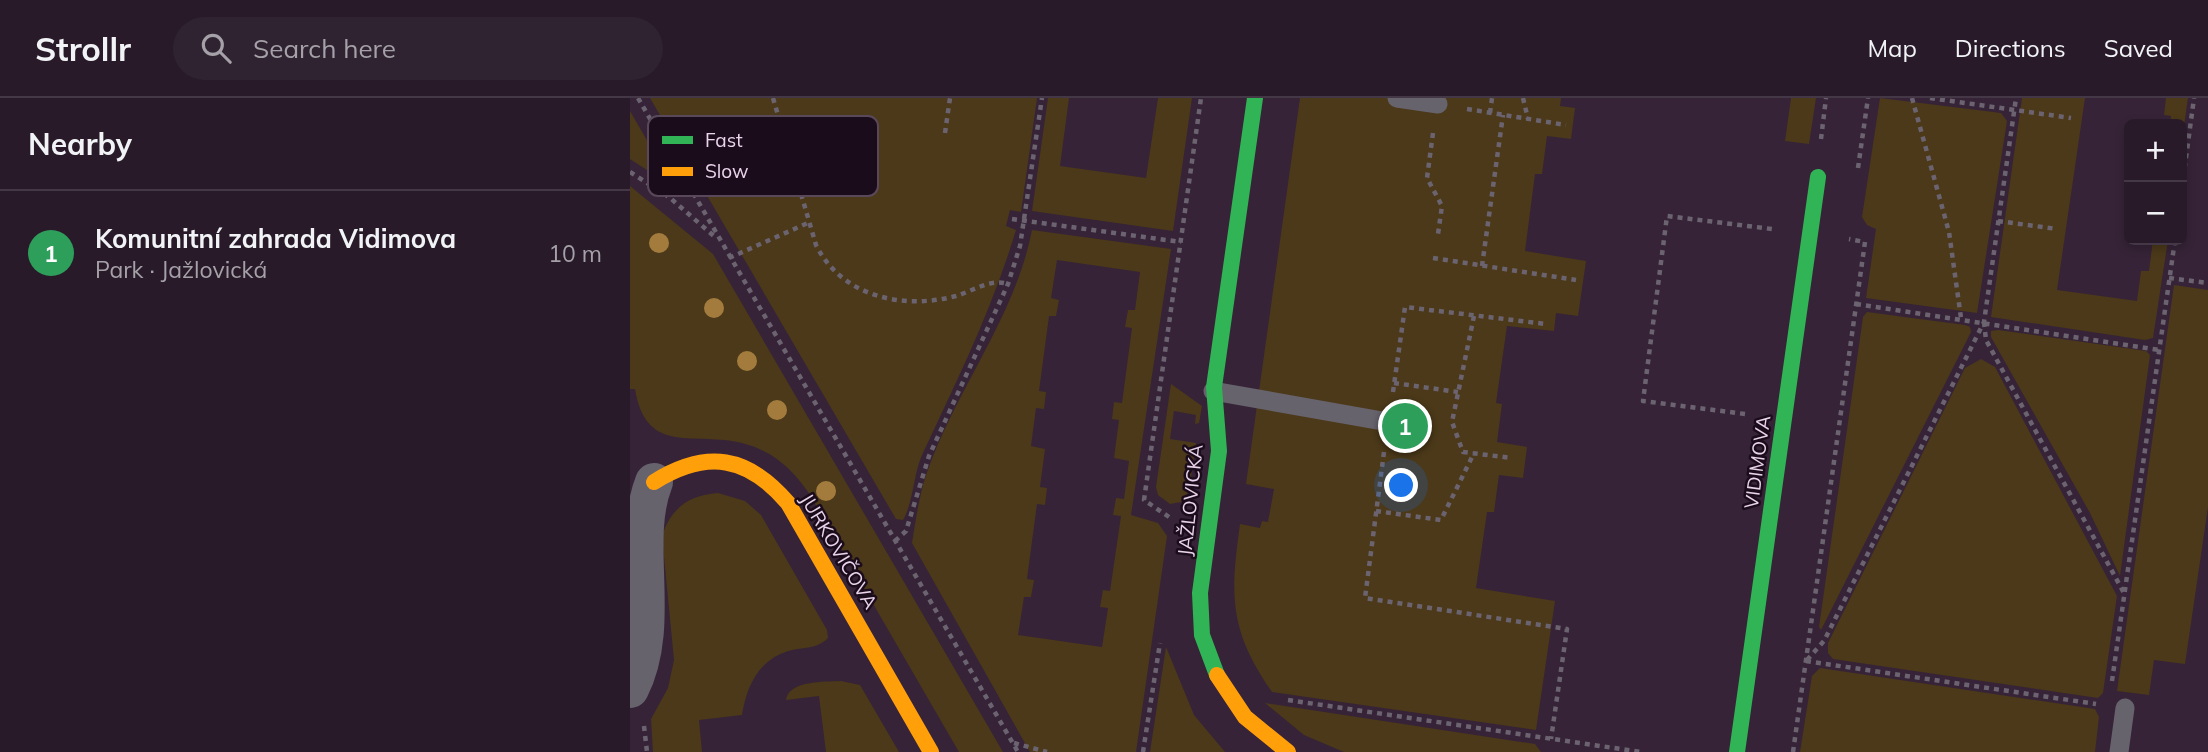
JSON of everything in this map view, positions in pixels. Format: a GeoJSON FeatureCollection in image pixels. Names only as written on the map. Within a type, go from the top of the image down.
{"type":"FeatureCollection","features":[{"type":"Feature","properties":{"kind":"street","name":"JAŽLOVICKÁ"},"geometry":{"type":"LineString","coordinates":[[1255,98],[1213,391],[1220,447],[1199,603],[1202,634],[1214,669],[1238,710],[1260,733],[1287,752]]}},
{"type":"Feature","properties":{"kind":"street","name":"VIDIMOVA"},"geometry":{"type":"LineString","coordinates":[[1737,752],[1818,177]]}},
{"type":"Feature","properties":{"kind":"street","name":"JURKOVIČOVA"},"geometry":{"type":"LineString","coordinates":[[654,482],[672,469],[695,463],[742,466],[766,479],[788,503],[931,752]]}},
{"type":"Feature","properties":{"kind":"street"},"geometry":{"type":"LineString","coordinates":[[637,704],[642,660],[632,533],[644,495],[654,482]]}},
{"type":"Feature","properties":{"kind":"lane"},"geometry":{"type":"LineString","coordinates":[[1396,98],[1438,104]]}},
{"type":"Feature","properties":{"kind":"lane"},"geometry":{"type":"LineString","coordinates":[[1213,391],[1388,422]]}},
{"type":"Feature","properties":{"kind":"lane"},"geometry":{"type":"LineString","coordinates":[[2117,707],[2119,752]]}},
{"type":"Feature","properties":{"kind":"path"},"geometry":{"type":"LineString","coordinates":[[638,98],[648,116]]}},
{"type":"Feature","properties":{"kind":"path"},"geometry":{"type":"LineString","coordinates":[[773,98],[778,116]]}},
{"type":"Feature","properties":{"kind":"path"},"geometry":{"type":"LineString","coordinates":[[945,134],[950,98]]}},
{"type":"Feature","properties":{"kind":"path"},"geometry":{"type":"LineString","coordinates":[[895,541],[906,531],[929,456],[1008,284],[1025,221],[1042,98]]}},
{"type":"Feature","properties":{"kind":"path"},"geometry":{"type":"LineString","coordinates":[[1177,523],[1144,500],[1201,98]]}},
{"type":"Feature","properties":{"kind":"path"},"geometry":{"type":"LineString","coordinates":[[1490,113],[1492,98]]}},
{"type":"Feature","properties":{"kind":"path"},"geometry":{"type":"LineString","coordinates":[[1523,98],[1528,119]]}},
{"type":"Feature","properties":{"kind":"path"},"geometry":{"type":"LineString","coordinates":[[1820,145],[1826,98]]}},
{"type":"Feature","properties":{"kind":"path"},"geometry":{"type":"LineString","coordinates":[[1857,176],[1868,98]]}},
{"type":"Feature","properties":{"kind":"path"},"geometry":{"type":"LineString","coordinates":[[1912,98],[1949,232],[1961,318]]}},
{"type":"Feature","properties":{"kind":"path"},"geometry":{"type":"LineString","coordinates":[[1930,98],[2071,118]]}},
{"type":"Feature","properties":{"kind":"path"},"geometry":{"type":"LineString","coordinates":[[2016,98],[1984,322],[1986,340],[2124,594]]}},
{"type":"Feature","properties":{"kind":"path"},"geometry":{"type":"LineString","coordinates":[[2183,182],[2194,98]]}},
{"type":"Feature","properties":{"kind":"path"},"geometry":{"type":"LineString","coordinates":[[1438,234],[1442,206],[1427,178],[1438,104],[1566,125]]}},
{"type":"Feature","properties":{"kind":"path"},"geometry":{"type":"LineString","coordinates":[[1482,266],[1503,115]]}},
{"type":"Feature","properties":{"kind":"path"},"geometry":{"type":"LineString","coordinates":[[630,172],[648,184]]}},
{"type":"Feature","properties":{"kind":"path"},"geometry":{"type":"LineString","coordinates":[[667,196],[718,239]]}},
{"type":"Feature","properties":{"kind":"path"},"geometry":{"type":"LineString","coordinates":[[694,196],[1018,752]]}},
{"type":"Feature","properties":{"kind":"path"},"geometry":{"type":"LineString","coordinates":[[802,196],[827,265],[873,295],[921,302],[956,296],[992,283],[1008,284]]}},
{"type":"Feature","properties":{"kind":"path"},"geometry":{"type":"LineString","coordinates":[[1746,428],[1748,414],[1643,401],[1667,216],[1865,242],[1793,752]]}},
{"type":"Feature","properties":{"kind":"path"},"geometry":{"type":"LineString","coordinates":[[1012,219],[1181,242]]}},
{"type":"Feature","properties":{"kind":"path"},"geometry":{"type":"LineString","coordinates":[[1998,221],[2057,229]]}},
{"type":"Feature","properties":{"kind":"path"},"geometry":{"type":"LineString","coordinates":[[729,258],[810,222]]}},
{"type":"Feature","properties":{"kind":"path"},"geometry":{"type":"LineString","coordinates":[[1848,239],[1850,226]]}},
{"type":"Feature","properties":{"kind":"path"},"geometry":{"type":"LineString","coordinates":[[2110,693],[2174,245]]}},
{"type":"Feature","properties":{"kind":"path"},"geometry":{"type":"LineString","coordinates":[[1433,258],[1576,281]]}},
{"type":"Feature","properties":{"kind":"path"},"geometry":{"type":"LineString","coordinates":[[2169,278],[2208,283]]}},
{"type":"Feature","properties":{"kind":"path"},"geometry":{"type":"LineString","coordinates":[[1856,304],[2159,350]]}},
{"type":"Feature","properties":{"kind":"path"},"geometry":{"type":"LineString","coordinates":[[1546,324],[1405,307],[1365,598],[1567,629],[1551,739]]}},
{"type":"Feature","properties":{"kind":"path"},"geometry":{"type":"LineString","coordinates":[[1474,316],[1452,422],[1463,452],[1513,458]]}},
{"type":"Feature","properties":{"kind":"path"},"geometry":{"type":"LineString","coordinates":[[1806,661],[1824,640],[1984,322]]}},
{"type":"Feature","properties":{"kind":"path"},"geometry":{"type":"LineString","coordinates":[[1395,383],[1458,392]]}},
{"type":"Feature","properties":{"kind":"path"},"geometry":{"type":"LineString","coordinates":[[1376,511],[1441,520],[1474,453]]}},
{"type":"Feature","properties":{"kind":"path"},"geometry":{"type":"LineString","coordinates":[[1143,752],[1162,632]]}},
{"type":"Feature","properties":{"kind":"path"},"geometry":{"type":"LineString","coordinates":[[1806,661],[2117,707]]}},
{"type":"Feature","properties":{"kind":"path"},"geometry":{"type":"LineString","coordinates":[[1274,698],[1640,752]]}},
{"type":"Feature","properties":{"kind":"path"},"geometry":{"type":"LineString","coordinates":[[637,704],[647,752]]}},
{"type":"Feature","properties":{"kind":"path"},"geometry":{"type":"LineString","coordinates":[[1013,743],[1046,752]]}},
{"type":"Feature","properties":{"kind":"shaded area"},"geometry":{"type":"Polygon","coordinates":[[[650,98],[1037,98],[1021,212],[1010,210],[1006,226],[1016,230],[1007,259],[985,316],[920,461],[903,520],[896,519],[707,196],[878,196],[878,116],[661,116],[650,98]]]}},
{"type":"Feature","properties":{"kind":"shaded area"},"geometry":{"type":"Polygon","coordinates":[[[1048,98],[1069,98],[1060,166],[1146,178],[1158,98],[1192,98],[1173,231],[1032,211],[1048,98]]]}},
{"type":"Feature","properties":{"kind":"shaded area"},"geometry":{"type":"Polygon","coordinates":[[[1300,98],[1561,98],[1560,106],[1575,108],[1571,139],[1547,136],[1542,174],[1535,174],[1525,251],[1586,261],[1578,316],[1556,313],[1554,331],[1507,326],[1496,403],[1502,404],[1497,442],[1527,447],[1523,478],[1499,475],[1494,512],[1487,512],[1476,588],[1555,601],[1536,730],[1272,692],[1247,650],[1240,631],[1234,592],[1237,549],[1240,524],[1260,528],[1262,521],[1268,522],[1274,489],[1246,484],[1300,98]]]}},
{"type":"Feature","properties":{"kind":"shaded area"},"geometry":{"type":"Polygon","coordinates":[[[1791,98],[1816,98],[1809,144],[1785,141],[1791,98]]]}},
{"type":"Feature","properties":{"kind":"shaded area"},"geometry":{"type":"Polygon","coordinates":[[[1880,98],[2001,113],[2007,121],[1977,313],[1866,298],[1876,229],[1867,225],[1862,217],[1880,98]]]}},
{"type":"Feature","properties":{"kind":"shaded area"},"geometry":{"type":"Polygon","coordinates":[[[2022,98],[2085,98],[2057,290],[2137,301],[2141,271],[2149,271],[2152,245],[2167,245],[2153,338],[2145,340],[1991,317],[2022,98]]]}},
{"type":"Feature","properties":{"kind":"shaded area"},"geometry":{"type":"Polygon","coordinates":[[[2166,98],[2188,98],[2185,119],[2171,119],[2171,116],[2164,115],[2166,98]]]}},
{"type":"Feature","properties":{"kind":"shaded area"},"geometry":{"type":"Polygon","coordinates":[[[630,111],[648,142],[648,171],[630,159],[630,111]]]}},
{"type":"Feature","properties":{"kind":"shaded area"},"geometry":{"type":"Polygon","coordinates":[[[630,186],[713,254],[1003,752],[959,752],[810,495],[789,469],[773,456],[753,446],[725,440],[675,437],[662,433],[650,424],[641,410],[635,389],[630,389],[630,186]]]}},
{"type":"Feature","properties":{"kind":"shaded area"},"geometry":{"type":"Polygon","coordinates":[[[1032,230],[1171,249],[1131,515],[1158,523],[1167,536],[1136,752],[1030,752],[912,543],[923,485],[935,452],[997,328],[1023,264],[1032,230]],[[1057,260],[1051,298],[1059,300],[1056,316],[1049,316],[1039,391],[1046,392],[1044,409],[1036,408],[1031,446],[1045,449],[1040,487],[1047,488],[1045,505],[1037,504],[1027,579],[1034,580],[1031,597],[1024,597],[1018,635],[1102,647],[1108,608],[1100,607],[1103,590],[1110,591],[1121,516],[1113,515],[1116,498],[1124,499],[1129,461],[1114,458],[1119,420],[1112,419],[1114,402],[1122,403],[1132,328],[1125,327],[1128,310],[1135,310],[1140,272],[1057,260]]]}},
{"type":"Feature","properties":{"kind":"shaded area"},"geometry":{"type":"Polygon","coordinates":[[[2174,285],[2208,290],[2208,507],[2185,664],[2154,660],[2149,695],[2117,691],[2174,285]]]}},
{"type":"Feature","properties":{"kind":"shaded area"},"geometry":{"type":"Polygon","coordinates":[[[1867,312],[1965,325],[1970,327],[1971,332],[1821,630],[1819,627],[1863,317],[1867,312]]]}},
{"type":"Feature","properties":{"kind":"shaded area"},"geometry":{"type":"Polygon","coordinates":[[[1991,331],[2146,351],[2150,355],[2120,576],[2090,513],[1991,337],[1991,331]]]}},
{"type":"Feature","properties":{"kind":"shaded area"},"geometry":{"type":"Polygon","coordinates":[[[1981,359],[1995,367],[2117,596],[2103,693],[2098,698],[1833,659],[1828,653],[1828,643],[1965,368],[1981,359]]]}},
{"type":"Feature","properties":{"kind":"shaded area"},"geometry":{"type":"Polygon","coordinates":[[[1171,384],[1202,406],[1199,423],[1195,424],[1196,415],[1174,411],[1170,439],[1196,443],[1189,491],[1181,502],[1170,504],[1158,495],[1156,487],[1171,384]]]}},
{"type":"Feature","properties":{"kind":"shaded area"},"geometry":{"type":"Polygon","coordinates":[[[718,493],[745,501],[761,515],[827,630],[828,638],[815,646],[781,654],[763,666],[747,693],[742,715],[699,720],[702,752],[653,752],[651,719],[668,688],[674,660],[662,536],[670,518],[682,505],[698,497],[718,493]]]}},
{"type":"Feature","properties":{"kind":"shaded area"},"geometry":{"type":"Polygon","coordinates":[[[1166,647],[1194,715],[1225,752],[1150,752],[1166,647]]]}},
{"type":"Feature","properties":{"kind":"shaded area"},"geometry":{"type":"Polygon","coordinates":[[[1820,668],[2095,709],[2099,717],[2095,752],[1800,752],[1812,676],[1820,668]]]}},
{"type":"Feature","properties":{"kind":"shaded area"},"geometry":{"type":"Polygon","coordinates":[[[841,681],[860,685],[899,752],[826,752],[819,696],[786,700],[789,693],[800,685],[841,681]]]}},
{"type":"Feature","properties":{"kind":"shaded area"},"geometry":{"type":"Polygon","coordinates":[[[1265,703],[1535,744],[1541,752],[1344,752],[1304,735],[1265,703]]]}},
{"type":"Feature","properties":{"kind":"traffic: fast"},"geometry":{"type":"LineString","coordinates":[[1217,675],[1202,635],[1200,593],[1219,451],[1214,387],[1255,98]]}},
{"type":"Feature","properties":{"kind":"traffic: fast"},"geometry":{"type":"LineString","coordinates":[[1737,752],[1818,177]]}},
{"type":"Feature","properties":{"kind":"traffic: slow"},"geometry":{"type":"LineString","coordinates":[[654,482],[692,465],[709,462],[742,467],[773,487],[788,503],[931,752]]}},
{"type":"Feature","properties":{"kind":"traffic: slow"},"geometry":{"type":"LineString","coordinates":[[1217,675],[1245,717],[1288,752]]}},
{"type":"Feature","properties":{"kind":"place","name":"Komunitní zahrada Vidimova"},"geometry":{"type":"Point","coordinates":[1405,426]}}]}
